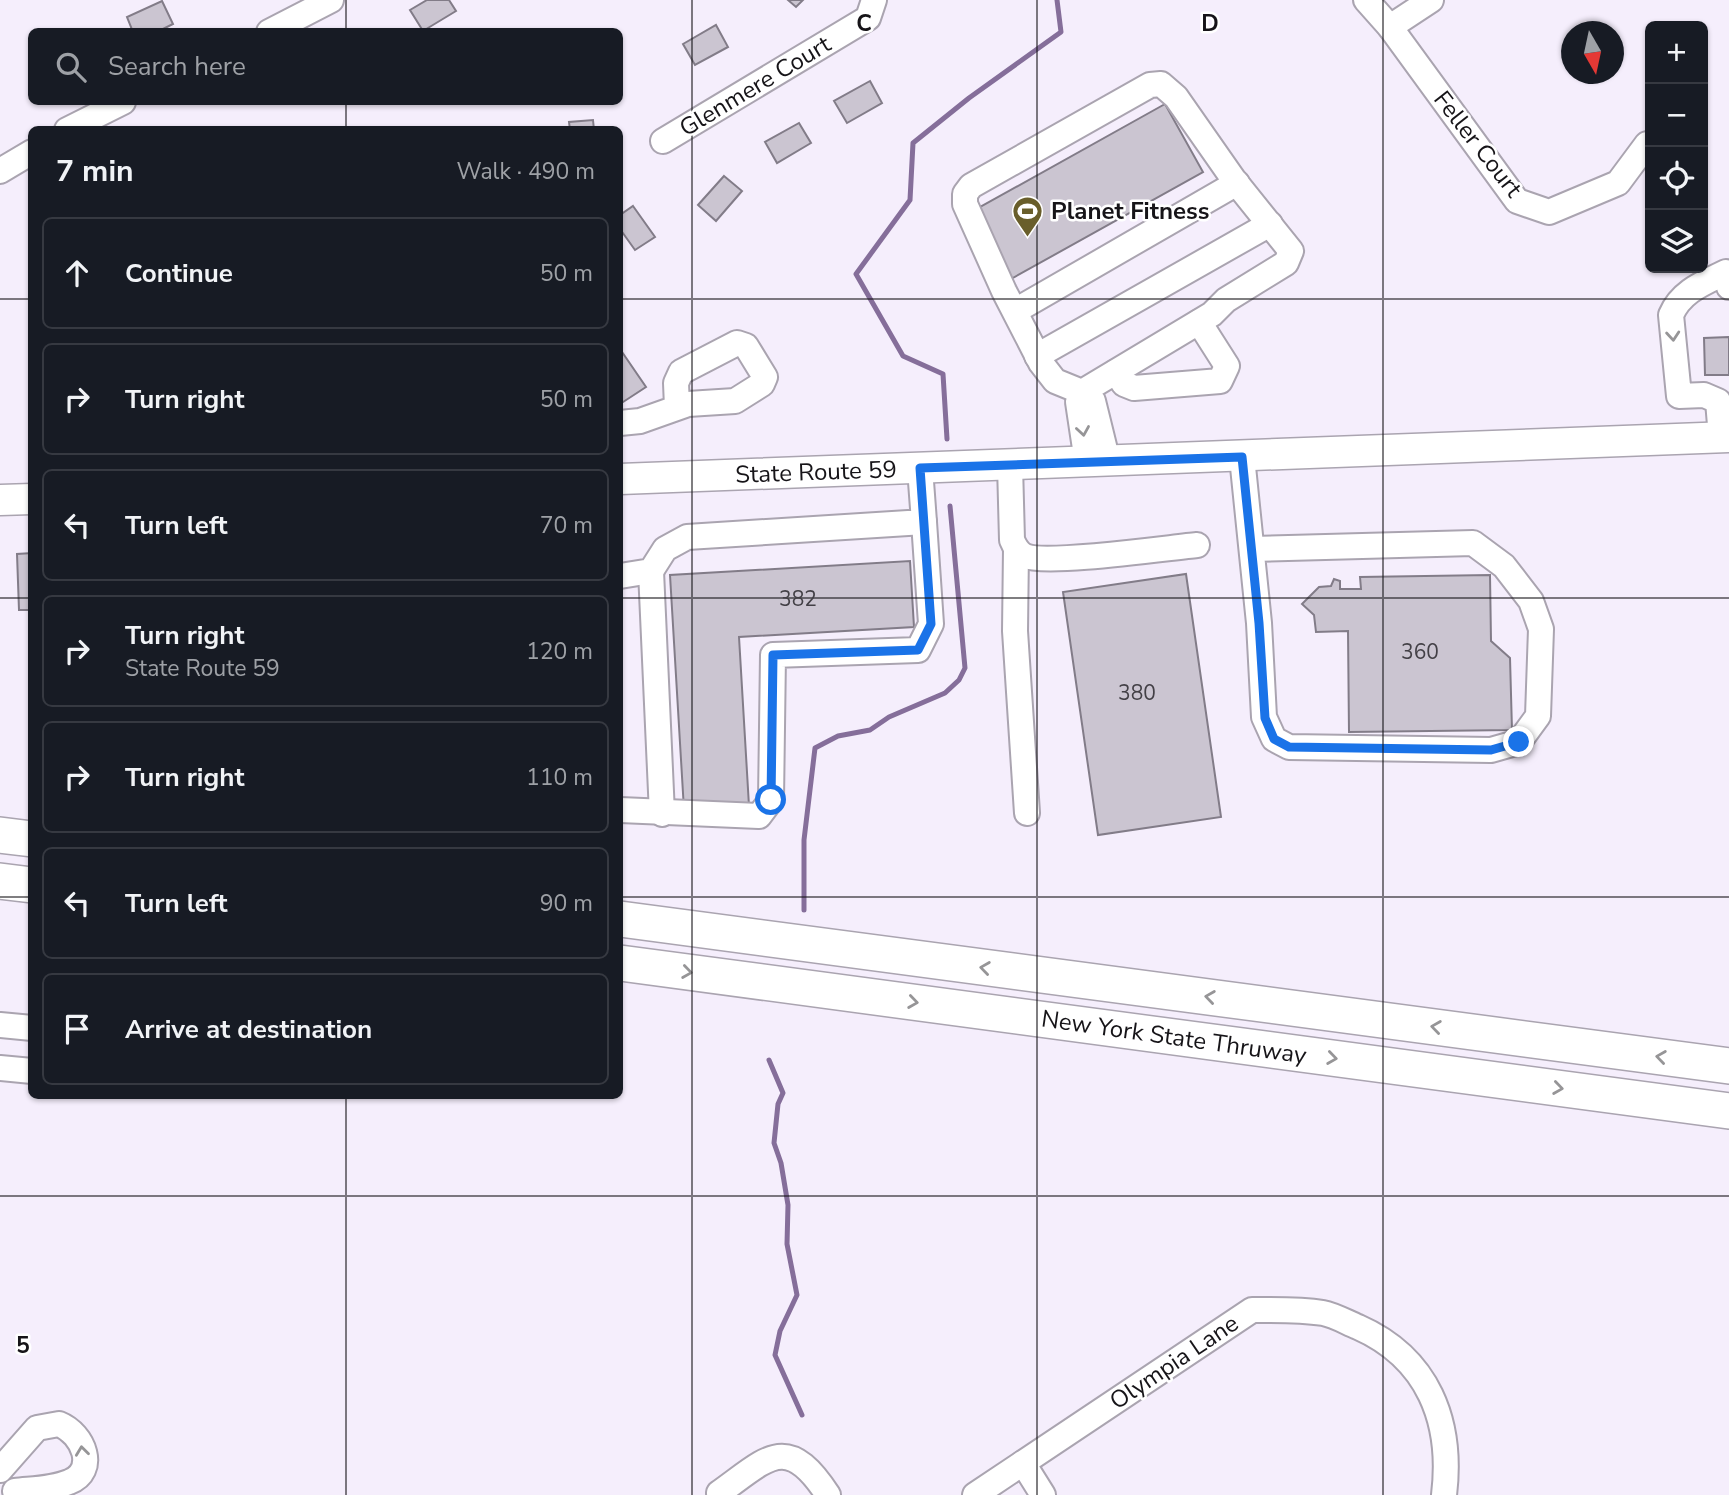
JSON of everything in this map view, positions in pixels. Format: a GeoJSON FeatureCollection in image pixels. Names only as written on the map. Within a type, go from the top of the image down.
{"type":"FeatureCollection","features":[{"type":"Feature","properties":{"kind":"highway"},"geometry":{"type":"LineString","coordinates":[[0,835],[28,838]]}},
{"type":"Feature","properties":{"kind":"highway"},"geometry":{"type":"LineString","coordinates":[[0,881],[28,884]]}},
{"type":"Feature","properties":{"kind":"highway","name":"New York State Thruway"},"geometry":{"type":"LineString","coordinates":[[623,919],[1729,1066]]}},
{"type":"Feature","properties":{"kind":"highway","name":"New York State Thruway"},"geometry":{"type":"LineString","coordinates":[[623,963],[1729,1111]]}},
{"type":"Feature","properties":{"kind":"main road","name":"State Route 59"},"geometry":{"type":"LineString","coordinates":[[623,479],[1725,437]]}},
{"type":"Feature","properties":{"kind":"main road"},"geometry":{"type":"LineString","coordinates":[[0,500],[28,499]]}},
{"type":"Feature","properties":{"kind":"street"},"geometry":{"type":"LineString","coordinates":[[277,28],[331,0]]}},
{"type":"Feature","properties":{"kind":"street","name":"Glenmere Court"},"geometry":{"type":"LineString","coordinates":[[663,141],[868,18],[874,0]]}},
{"type":"Feature","properties":{"kind":"street","name":"Feller Court"},"geometry":{"type":"LineString","coordinates":[[1366,0],[1390,27],[1517,201],[1549,212],[1618,183],[1645,147]]}},
{"type":"Feature","properties":{"kind":"street"},"geometry":{"type":"LineString","coordinates":[[1390,27],[1431,0]]}},
{"type":"Feature","properties":{"kind":"street"},"geometry":{"type":"LineString","coordinates":[[1082,392],[1055,381],[1037,356],[965,204],[965,194],[971,186],[1150,85],[1161,85],[1177,97],[1237,183],[1291,251],[1286,263],[1226,300],[1199,322],[1082,392],[1078,402],[1098,462]]}},
{"type":"Feature","properties":{"kind":"street"},"geometry":{"type":"LineString","coordinates":[[75,126],[117,105]]}},
{"type":"Feature","properties":{"kind":"street"},"geometry":{"type":"LineString","coordinates":[[0,171],[28,154]]}},
{"type":"Feature","properties":{"kind":"street"},"geometry":{"type":"LineString","coordinates":[[1015,311],[1237,183]]}},
{"type":"Feature","properties":{"kind":"street"},"geometry":{"type":"LineString","coordinates":[[1037,356],[1270,223]]}},
{"type":"Feature","properties":{"kind":"street"},"geometry":{"type":"LineString","coordinates":[[1725,437],[1724,401],[1704,395],[1679,396],[1671,315],[1676,303],[1695,286],[1726,272],[1729,287]]}},
{"type":"Feature","properties":{"kind":"street"},"geometry":{"type":"LineString","coordinates":[[1116,372],[1124,384],[1135,388],[1220,380],[1227,366],[1225,359],[1199,322]]}},
{"type":"Feature","properties":{"kind":"street"},"geometry":{"type":"LineString","coordinates":[[623,423],[639,422],[677,407]]}},
{"type":"Feature","properties":{"kind":"street"},"geometry":{"type":"LineString","coordinates":[[1242,457],[1265,718],[1274,739],[1289,747],[1491,750],[1519,742],[1538,716],[1541,629],[1531,601],[1504,565],[1473,543],[1252,549]]}},
{"type":"Feature","properties":{"kind":"street"},"geometry":{"type":"LineString","coordinates":[[1010,465],[1009,522],[1016,549],[1015,631],[1027,813]]}},
{"type":"Feature","properties":{"kind":"street"},"geometry":{"type":"LineString","coordinates":[[623,810],[759,816],[771,800],[773,655],[918,650],[931,624],[920,468]]}},
{"type":"Feature","properties":{"kind":"street"},"geometry":{"type":"LineString","coordinates":[[662,814],[651,571],[665,549],[687,537],[923,522]]}},
{"type":"Feature","properties":{"kind":"street"},"geometry":{"type":"LineString","coordinates":[[1016,549],[1026,556],[1052,558],[1198,545]]}},
{"type":"Feature","properties":{"kind":"street"},"geometry":{"type":"LineString","coordinates":[[623,576],[651,571]]}},
{"type":"Feature","properties":{"kind":"street"},"geometry":{"type":"LineString","coordinates":[[0,1025],[28,1028]]}},
{"type":"Feature","properties":{"kind":"street"},"geometry":{"type":"LineString","coordinates":[[0,1068],[28,1071]]}},
{"type":"Feature","properties":{"kind":"street","name":"Olympia Lane"},"geometry":{"type":"LineString","coordinates":[[975,1495],[1252,1310],[1326,1313],[1394,1346],[1431,1394],[1444,1426],[1448,1466],[1444,1495]]}},
{"type":"Feature","properties":{"kind":"street"},"geometry":{"type":"LineString","coordinates":[[719,1493],[769,1458],[784,1455],[802,1462],[828,1495]]}},
{"type":"Feature","properties":{"kind":"street"},"geometry":{"type":"LineString","coordinates":[[1023,1463],[1043,1495]]}},
{"type":"Feature","properties":{"kind":"building"},"geometry":{"type":"Polygon","coordinates":[[[427,0],[449,0],[456,11],[428,28],[421,28],[410,10],[427,0]]]}},
{"type":"Feature","properties":{"kind":"building"},"geometry":{"type":"Polygon","coordinates":[[[788,0],[803,0],[796,7],[788,0]]]}},
{"type":"Feature","properties":{"kind":"building"},"geometry":{"type":"Polygon","coordinates":[[[162,1],[173,24],[165,28],[131,28],[127,17],[162,1]]]}},
{"type":"Feature","properties":{"kind":"building"},"geometry":{"type":"Polygon","coordinates":[[[716,25],[728,47],[695,65],[683,44],[716,25]]]}},
{"type":"Feature","properties":{"kind":"building"},"geometry":{"type":"Polygon","coordinates":[[[870,81],[882,103],[847,123],[834,101],[870,81]]]}},
{"type":"Feature","properties":{"kind":"building"},"geometry":{"type":"Polygon","coordinates":[[[1165,104],[1203,172],[1011,279],[973,211],[1165,104]]]}},
{"type":"Feature","properties":{"kind":"building"},"geometry":{"type":"Polygon","coordinates":[[[593,120],[594,126],[570,126],[569,122],[593,120]]]}},
{"type":"Feature","properties":{"kind":"building"},"geometry":{"type":"Polygon","coordinates":[[[799,123],[811,143],[777,163],[765,142],[799,123]]]}},
{"type":"Feature","properties":{"kind":"building"},"geometry":{"type":"Polygon","coordinates":[[[724,176],[742,191],[716,221],[698,205],[724,176]]]}},
{"type":"Feature","properties":{"kind":"building"},"geometry":{"type":"Polygon","coordinates":[[[633,206],[655,237],[635,250],[623,233],[623,213],[633,206]]]}},
{"type":"Feature","properties":{"kind":"building"},"geometry":{"type":"Polygon","coordinates":[[[1729,337],[1729,375],[1705,375],[1704,338],[1729,337]]]}},
{"type":"Feature","properties":{"kind":"building"},"geometry":{"type":"Polygon","coordinates":[[[623,353],[646,387],[623,402],[623,353]]]}},
{"type":"Feature","properties":{"kind":"building"},"geometry":{"type":"Polygon","coordinates":[[[28,553],[28,610],[19,610],[17,554],[28,553]]]}},
{"type":"Feature","properties":{"kind":"building"},"geometry":{"type":"Polygon","coordinates":[[[910,561],[914,627],[739,637],[749,806],[684,810],[670,575],[910,561]]]}},
{"type":"Feature","properties":{"kind":"building"},"geometry":{"type":"Polygon","coordinates":[[[1186,574],[1221,817],[1098,835],[1063,592],[1186,574]]]}},
{"type":"Feature","properties":{"kind":"building"},"geometry":{"type":"Polygon","coordinates":[[[1490,575],[1491,641],[1510,658],[1512,730],[1349,732],[1348,631],[1316,632],[1314,615],[1302,604],[1319,587],[1331,586],[1334,579],[1340,581],[1340,589],[1361,589],[1360,577],[1490,575]]]}},
{"type":"Feature","properties":{"kind":"waterway"},"geometry":{"type":"LineString","coordinates":[[947,439],[943,374],[903,356],[856,274],[910,200],[913,143],[969,98],[1061,32],[1057,0]]}},
{"type":"Feature","properties":{"kind":"waterway"},"geometry":{"type":"LineString","coordinates":[[804,910],[804,840],[815,748],[838,736],[870,730],[889,717],[945,693],[959,680],[965,668],[950,506]]}},
{"type":"Feature","properties":{"kind":"waterway"},"geometry":{"type":"LineString","coordinates":[[769,1060],[783,1093],[778,1104],[774,1143],[781,1163],[788,1205],[787,1244],[797,1295],[780,1331],[775,1355],[802,1415]]}},
{"type":"Feature","properties":{"kind":"place","name":"Planet Fitness"},"geometry":{"type":"Point","coordinates":[1028,238]}},
{"type":"Feature","properties":{"kind":"route"},"geometry":{"type":"LineString","coordinates":[[771,800],[773,655],[918,650],[931,624],[920,468],[1242,457],[1259,623],[1265,718],[1274,739],[1289,747],[1491,750],[1519,742]]}}]}
